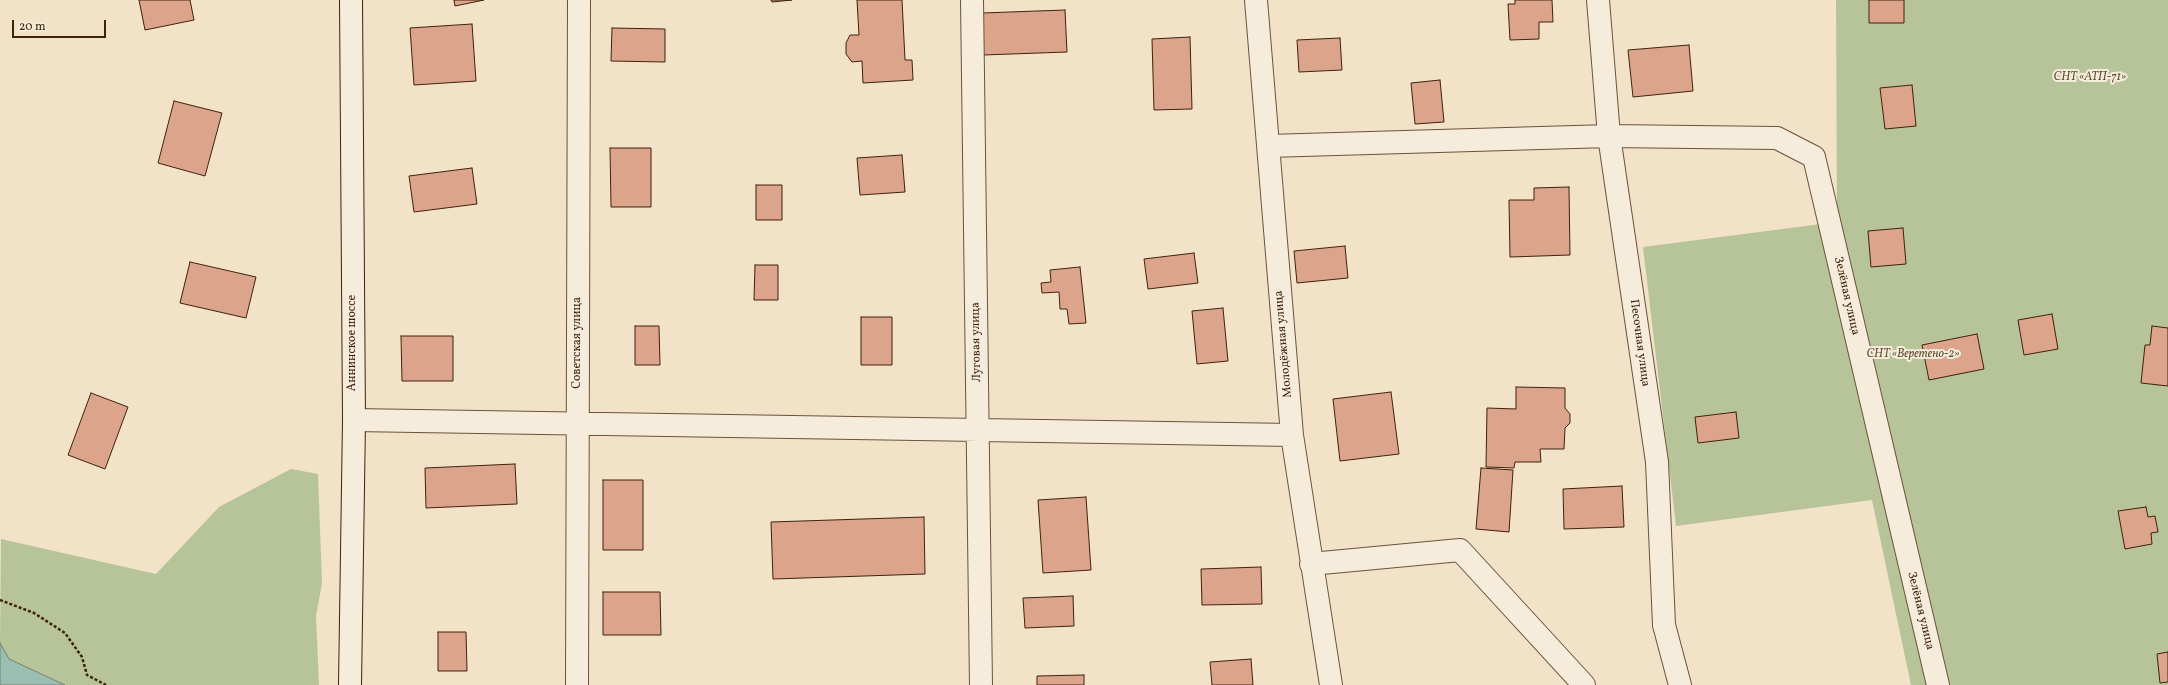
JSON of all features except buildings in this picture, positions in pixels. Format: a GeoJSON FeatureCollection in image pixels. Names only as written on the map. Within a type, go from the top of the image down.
{"type":"FeatureCollection","features":[{"type":"Feature","properties":{"kind":"street","name":"Аннинское шоссе"},"geometry":{"type":"LineString","coordinates":[[350,685],[354,420],[351,0]]}},
{"type":"Feature","properties":{"kind":"street","name":"Советская улица"},"geometry":{"type":"LineString","coordinates":[[577,685],[579,0]]}},
{"type":"Feature","properties":{"kind":"street","name":"Луговая улица"},"geometry":{"type":"LineString","coordinates":[[972,0],[981,685]]}},
{"type":"Feature","properties":{"kind":"street","name":"Молодёжная улица"},"geometry":{"type":"LineString","coordinates":[[1256,0],[1292,435],[1331,685]]}},
{"type":"Feature","properties":{"kind":"street","name":"Песочная улица"},"geometry":{"type":"LineString","coordinates":[[1598,0],[1609,136],[1657,462],[1664,625],[1680,685]]}},
{"type":"Feature","properties":{"kind":"street","name":"Зелёная улица"},"geometry":{"type":"LineString","coordinates":[[1268,146],[1609,136],[1777,138],[1814,157],[1938,685]]}},
{"type":"Feature","properties":{"kind":"street"},"geometry":{"type":"LineString","coordinates":[[354,420],[1292,435]]}},
{"type":"Feature","properties":{"kind":"street"},"geometry":{"type":"LineString","coordinates":[[1311,564],[1460,550],[1584,685]]}},
{"type":"Feature","properties":{"kind":"path"},"geometry":{"type":"LineString","coordinates":[[0,600],[34,613],[65,633],[82,657],[88,675],[106,685]]}},
{"type":"Feature","properties":{"kind":"green space","name":"СНТ «Веретено-2»"},"geometry":{"type":"Polygon","coordinates":[[[1836,0],[2168,0],[2168,685],[1911,685],[1872,500],[1676,526],[1643,247],[1837,222],[1836,0]]]}},
{"type":"Feature","properties":{"kind":"green space"},"geometry":{"type":"Polygon","coordinates":[[[291,469],[318,474],[322,583],[316,616],[319,685],[65,685],[9,659],[0,643],[1,539],[156,574],[219,507],[291,469]]]}},
{"type":"Feature","properties":{"kind":"water"},"geometry":{"type":"Polygon","coordinates":[[[0,643],[9,659],[65,685],[0,685],[0,643]]]}},
{"type":"Feature","properties":{"kind":"park label","name":"СНТ «АТП-71»"},"geometry":{"type":"Point","coordinates":[2090,78]}}]}
